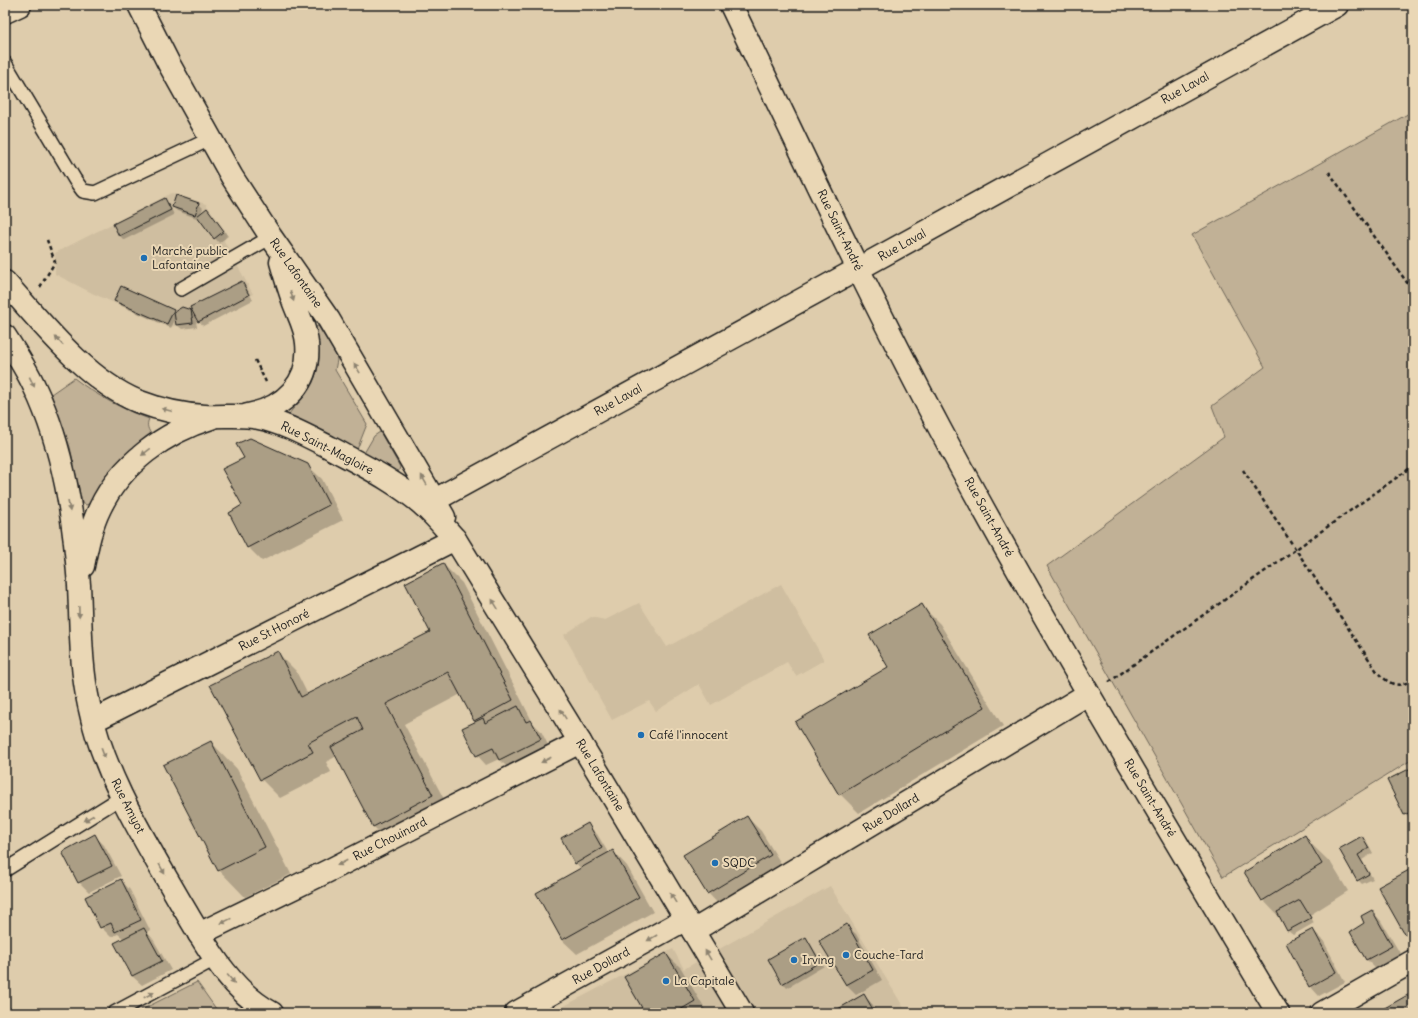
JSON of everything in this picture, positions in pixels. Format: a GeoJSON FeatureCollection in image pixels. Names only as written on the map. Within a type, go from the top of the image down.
{"type":"FeatureCollection","features":[{"type":"Feature","properties":{"kind":"street"},"geometry":{"type":"LineString","coordinates":[[5,12],[20,5]]}},
{"type":"Feature","properties":{"kind":"street","name":"Rue Lafontaine"},"geometry":{"type":"LineString","coordinates":[[138,5],[232,177],[329,320],[430,503],[436,517],[455,539],[580,742],[742,1013]]}},
{"type":"Feature","properties":{"kind":"street","name":"Rue Saint-André"},"geometry":{"type":"LineString","coordinates":[[730,5],[858,269],[940,429],[1088,694],[1278,1013]]}},
{"type":"Feature","properties":{"kind":"street","name":"Rue Laval"},"geometry":{"type":"LineString","coordinates":[[430,503],[1337,5]]}},
{"type":"Feature","properties":{"kind":"street"},"geometry":{"type":"LineString","coordinates":[[247,416],[270,409],[291,395],[301,380],[308,352],[306,335],[274,241]]}},
{"type":"Feature","properties":{"kind":"street","name":"Rue Saint-Magloire"},"geometry":{"type":"LineString","coordinates":[[5,282],[79,361],[115,389],[137,400],[167,410],[188,414],[247,416],[273,421],[372,470],[409,494],[430,503]]}},
{"type":"Feature","properties":{"kind":"street","name":"Rue Amyot"},"geometry":{"type":"LineString","coordinates":[[5,336],[26,370],[36,390],[57,449],[66,485],[79,586],[83,669],[92,721],[104,756],[122,797],[199,934],[215,959],[232,981],[260,1007],[272,1013]]}},
{"type":"Feature","properties":{"kind":"street"},"geometry":{"type":"LineString","coordinates":[[79,586],[88,540],[96,517],[104,499],[118,479],[134,462],[156,445],[192,425],[218,416]]}},
{"type":"Feature","properties":{"kind":"street","name":"Rue St Honoré"},"geometry":{"type":"LineString","coordinates":[[92,721],[455,539]]}},
{"type":"Feature","properties":{"kind":"street","name":"Rue Dollard"},"geometry":{"type":"LineString","coordinates":[[516,1013],[690,925],[1088,694]]}},
{"type":"Feature","properties":{"kind":"street","name":"Rue Chouinard"},"geometry":{"type":"LineString","coordinates":[[199,934],[328,871],[580,742]]}},
{"type":"Feature","properties":{"kind":"street"},"geometry":{"type":"LineString","coordinates":[[1322,1013],[1413,961]]}},
{"type":"Feature","properties":{"kind":"lane"},"geometry":{"type":"LineString","coordinates":[[5,63],[83,191],[95,193],[210,139]]}},
{"type":"Feature","properties":{"kind":"lane"},"geometry":{"type":"LineString","coordinates":[[181,289],[274,241]]}},
{"type":"Feature","properties":{"kind":"lane"},"geometry":{"type":"LineString","coordinates":[[5,870],[122,797]]}},
{"type":"Feature","properties":{"kind":"lane"},"geometry":{"type":"LineString","coordinates":[[114,1013],[215,959]]}},
{"type":"Feature","properties":{"kind":"path"},"geometry":{"type":"LineString","coordinates":[[1329,172],[1413,291]]}},
{"type":"Feature","properties":{"kind":"path"},"geometry":{"type":"LineString","coordinates":[[40,288],[55,262],[47,240]]}},
{"type":"Feature","properties":{"kind":"path"},"geometry":{"type":"LineString","coordinates":[[254,360],[263,377]]}},
{"type":"Feature","properties":{"kind":"path"},"geometry":{"type":"LineString","coordinates":[[1088,694],[1117,677],[1413,466]]}},
{"type":"Feature","properties":{"kind":"path"},"geometry":{"type":"LineString","coordinates":[[1243,470],[1378,673],[1392,684],[1400,685],[1407,683],[1413,678]]}},
{"type":"Feature","properties":{"kind":"shaded area"},"geometry":{"type":"Polygon","coordinates":[[[1413,111],[1413,759],[1223,877],[1047,566],[1224,437],[1212,406],[1265,367],[1192,235],[1413,111]]]}},
{"type":"Feature","properties":{"kind":"shaded area","name":"Marché public Lafontaine"},"geometry":{"type":"Polygon","coordinates":[[[172,193],[206,204],[227,233],[224,241],[253,294],[197,323],[168,327],[92,293],[55,274],[55,253],[172,193]]]}},
{"type":"Feature","properties":{"kind":"shaded area"},"geometry":{"type":"Polygon","coordinates":[[[318,326],[336,355],[337,360],[335,370],[367,424],[356,452],[289,414],[308,391],[316,374],[319,356],[317,337],[314,328],[318,326]]]}},
{"type":"Feature","properties":{"kind":"shaded area"},"geometry":{"type":"Polygon","coordinates":[[[74,378],[110,402],[149,419],[148,427],[152,435],[130,451],[120,461],[91,503],[86,505],[82,503],[70,447],[51,394],[74,378]]]}},
{"type":"Feature","properties":{"kind":"shaded area"},"geometry":{"type":"Polygon","coordinates":[[[380,432],[400,467],[398,473],[363,455],[374,436],[380,432]]]}},
{"type":"Feature","properties":{"kind":"shaded area"},"geometry":{"type":"Polygon","coordinates":[[[781,584],[824,660],[796,676],[787,662],[711,705],[699,684],[656,711],[649,701],[612,720],[564,635],[591,617],[605,620],[639,603],[667,647],[781,584]]]}},
{"type":"Feature","properties":{"kind":"shaded area"},"geometry":{"type":"Polygon","coordinates":[[[830,886],[907,1013],[551,1013],[673,949],[684,969],[830,886]]]}},
{"type":"Feature","properties":{"kind":"shaded area"},"geometry":{"type":"Polygon","coordinates":[[[197,982],[219,1013],[135,1013],[197,982]]]}},
{"type":"Feature","properties":{"kind":"building"},"geometry":{"type":"Polygon","coordinates":[[[176,195],[199,203],[195,215],[172,207],[176,195]]]}},
{"type":"Feature","properties":{"kind":"building"},"geometry":{"type":"Polygon","coordinates":[[[165,198],[171,210],[119,236],[113,224],[165,198]]]}},
{"type":"Feature","properties":{"kind":"building"},"geometry":{"type":"Polygon","coordinates":[[[207,208],[224,231],[214,239],[197,216],[207,208]]]}},
{"type":"Feature","properties":{"kind":"building"},"geometry":{"type":"Polygon","coordinates":[[[242,281],[249,295],[198,322],[190,307],[242,281]]]}},
{"type":"Feature","properties":{"kind":"building"},"geometry":{"type":"Polygon","coordinates":[[[121,286],[174,310],[167,324],[114,301],[121,286]]]}},
{"type":"Feature","properties":{"kind":"building"},"geometry":{"type":"Polygon","coordinates":[[[182,307],[191,310],[193,323],[176,325],[174,312],[182,307]]]}},
{"type":"Feature","properties":{"kind":"building"},"geometry":{"type":"Polygon","coordinates":[[[250,438],[308,464],[329,505],[247,548],[229,513],[242,505],[222,469],[244,458],[236,444],[250,438]]]}},
{"type":"Feature","properties":{"kind":"building"},"geometry":{"type":"Polygon","coordinates":[[[443,563],[513,700],[474,721],[448,672],[386,704],[433,795],[373,827],[331,747],[363,730],[357,717],[308,743],[313,752],[260,780],[210,685],[278,651],[301,697],[430,632],[405,583],[443,563]]]}},
{"type":"Feature","properties":{"kind":"building"},"geometry":{"type":"Polygon","coordinates":[[[922,604],[985,707],[839,795],[795,722],[888,667],[869,635],[922,604]]]}},
{"type":"Feature","properties":{"kind":"building"},"geometry":{"type":"Polygon","coordinates":[[[518,706],[526,722],[531,720],[541,739],[499,760],[493,748],[476,756],[462,728],[483,718],[485,723],[518,706]]]}},
{"type":"Feature","properties":{"kind":"building"},"geometry":{"type":"Polygon","coordinates":[[[211,741],[265,847],[218,871],[163,765],[211,741]]]}},
{"type":"Feature","properties":{"kind":"building"},"geometry":{"type":"Polygon","coordinates":[[[1413,767],[1413,811],[1404,815],[1387,780],[1413,767]]]}},
{"type":"Feature","properties":{"kind":"building"},"geometry":{"type":"Polygon","coordinates":[[[747,816],[771,855],[707,894],[683,855],[747,816]]]}},
{"type":"Feature","properties":{"kind":"building"},"geometry":{"type":"Polygon","coordinates":[[[588,823],[602,848],[575,864],[561,838],[588,823]]]}},
{"type":"Feature","properties":{"kind":"building"},"geometry":{"type":"Polygon","coordinates":[[[95,834],[112,866],[78,883],[62,852],[95,834]]]}},
{"type":"Feature","properties":{"kind":"building"},"geometry":{"type":"Polygon","coordinates":[[[1305,835],[1322,864],[1262,901],[1244,872],[1305,835]]]}},
{"type":"Feature","properties":{"kind":"building"},"geometry":{"type":"Polygon","coordinates":[[[1362,836],[1369,848],[1358,855],[1369,874],[1357,881],[1339,849],[1362,836]]]}},
{"type":"Feature","properties":{"kind":"building"},"geometry":{"type":"Polygon","coordinates":[[[613,850],[639,897],[562,940],[536,893],[613,850]]]}},
{"type":"Feature","properties":{"kind":"building"},"geometry":{"type":"Polygon","coordinates":[[[1409,870],[1413,877],[1413,930],[1405,935],[1378,887],[1409,870]]]}},
{"type":"Feature","properties":{"kind":"building"},"geometry":{"type":"Polygon","coordinates":[[[121,879],[141,920],[115,932],[111,923],[100,928],[85,897],[121,879]]]}},
{"type":"Feature","properties":{"kind":"building"},"geometry":{"type":"Polygon","coordinates":[[[1300,900],[1311,918],[1287,931],[1277,912],[1300,900]]]}},
{"type":"Feature","properties":{"kind":"building"},"geometry":{"type":"Polygon","coordinates":[[[1372,910],[1392,946],[1366,960],[1350,932],[1364,923],[1361,916],[1372,910]]]}},
{"type":"Feature","properties":{"kind":"building","name":"Couche-Tard"},"geometry":{"type":"Polygon","coordinates":[[[847,924],[873,970],[846,985],[819,941],[847,924]]]}},
{"type":"Feature","properties":{"kind":"building"},"geometry":{"type":"Polygon","coordinates":[[[144,928],[162,961],[132,976],[114,943],[144,928]]]}},
{"type":"Feature","properties":{"kind":"building"},"geometry":{"type":"Polygon","coordinates":[[[1313,929],[1336,972],[1309,987],[1286,943],[1313,929]]]}},
{"type":"Feature","properties":{"kind":"building","name":"Irving"},"geometry":{"type":"Polygon","coordinates":[[[806,937],[820,962],[782,984],[768,959],[806,937]]]}},
{"type":"Feature","properties":{"kind":"building"},"geometry":{"type":"Polygon","coordinates":[[[666,953],[695,1001],[675,1013],[645,1013],[624,977],[666,953]]]}},
{"type":"Feature","properties":{"kind":"building"},"geometry":{"type":"Polygon","coordinates":[[[1413,992],[1413,1013],[1383,1013],[1381,1010],[1413,992]]]}},
{"type":"Feature","properties":{"kind":"building"},"geometry":{"type":"Polygon","coordinates":[[[864,994],[875,1013],[831,1013],[864,994]]]}},
{"type":"Feature","properties":{"kind":"place","name":"Marché public Lafontaine"},"geometry":{"type":"Point","coordinates":[144,258]}},
{"type":"Feature","properties":{"kind":"place","name":"Café l'innocent"},"geometry":{"type":"Point","coordinates":[641,735]}},
{"type":"Feature","properties":{"kind":"place","name":"SQDC"},"geometry":{"type":"Point","coordinates":[715,863]}},
{"type":"Feature","properties":{"kind":"place","name":"Couche-Tard"},"geometry":{"type":"Point","coordinates":[846,955]}},
{"type":"Feature","properties":{"kind":"place","name":"Irving"},"geometry":{"type":"Point","coordinates":[794,960]}},
{"type":"Feature","properties":{"kind":"place","name":"La Capitale"},"geometry":{"type":"Point","coordinates":[666,981]}}]}
